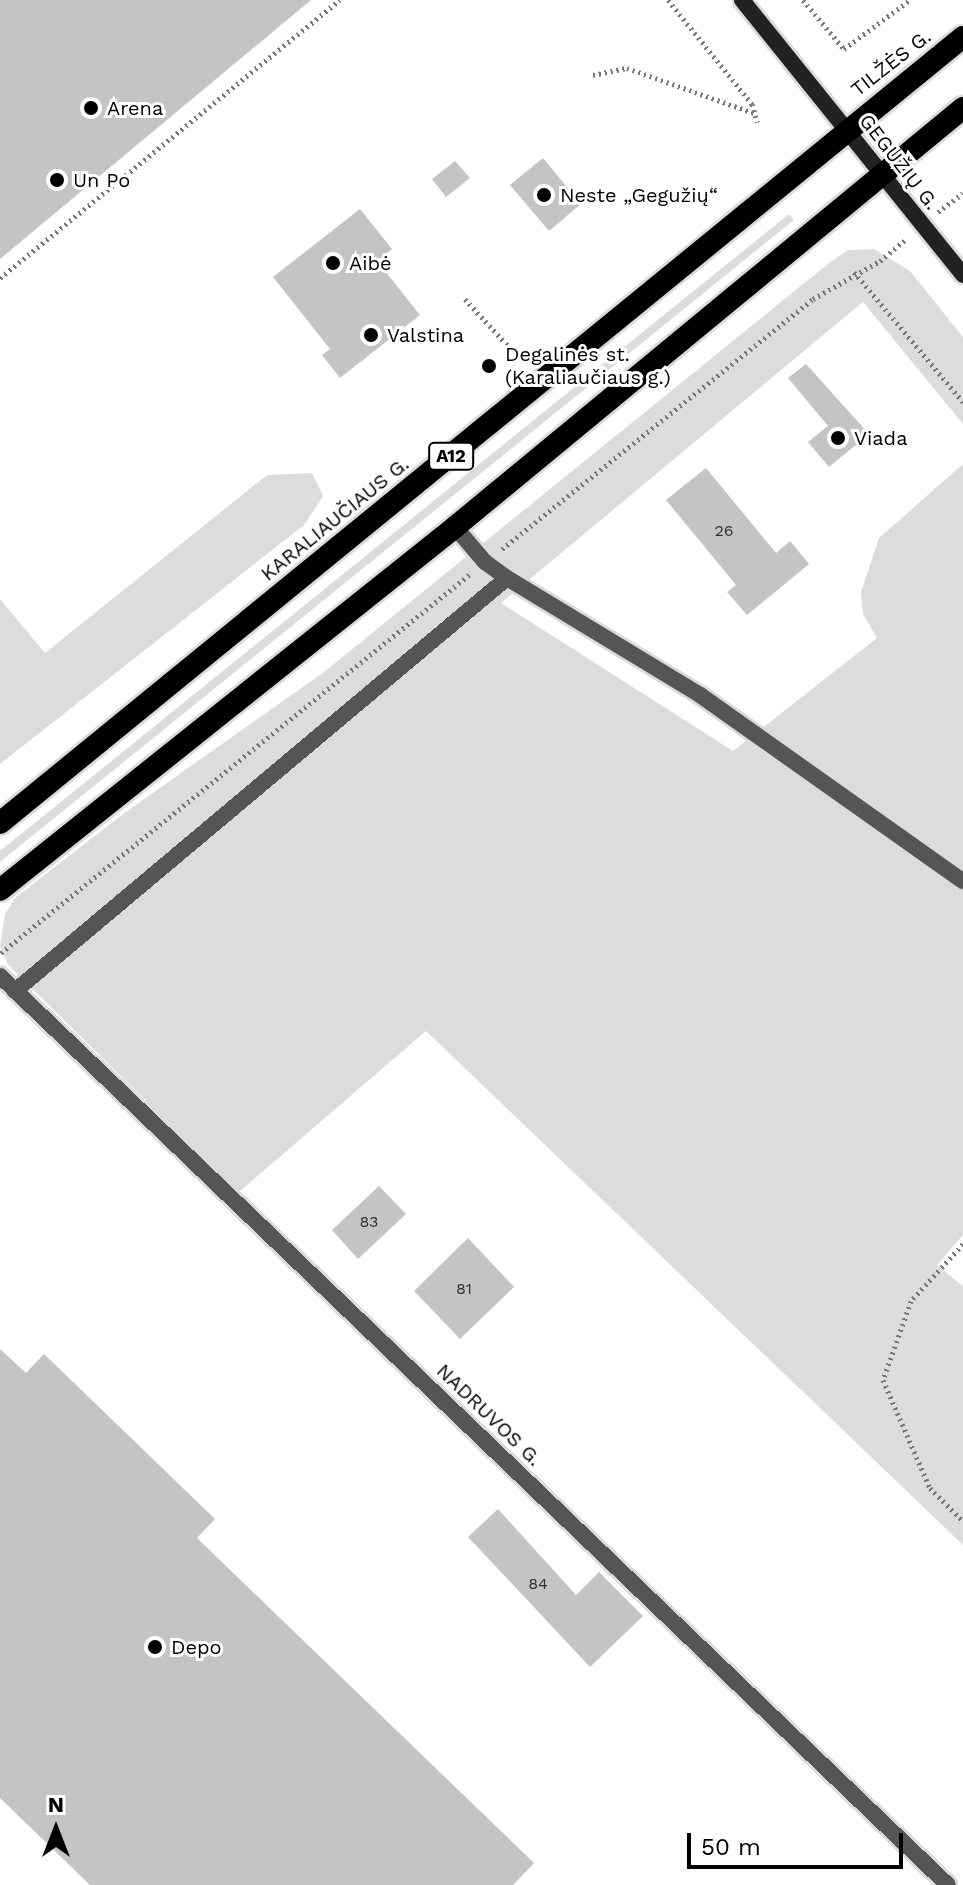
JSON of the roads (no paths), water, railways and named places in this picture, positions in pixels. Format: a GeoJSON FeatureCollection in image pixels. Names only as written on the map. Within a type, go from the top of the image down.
{"type":"FeatureCollection","features":[{"type":"Feature","properties":{"kind":"highway","name":"TILŽĖS G."},"geometry":{"type":"LineString","coordinates":[[847,127],[963,37]]}},
{"type":"Feature","properties":{"kind":"highway"},"geometry":{"type":"LineString","coordinates":[[0,890],[455,527],[963,108]]}},
{"type":"Feature","properties":{"kind":"highway","name":"KARALIAUČIAUS G."},"geometry":{"type":"LineString","coordinates":[[0,823],[683,269],[847,127]]}},
{"type":"Feature","properties":{"kind":"main road","name":"GEGUŽIŲ G."},"geometry":{"type":"LineString","coordinates":[[742,0],[963,275]]}},
{"type":"Feature","properties":{"kind":"street"},"geometry":{"type":"LineString","coordinates":[[455,527],[485,562],[507,578],[700,695],[963,881]]}},
{"type":"Feature","properties":{"kind":"street"},"geometry":{"type":"LineString","coordinates":[[15,991],[507,578]]}},
{"type":"Feature","properties":{"kind":"street","name":"NADRUVOS G."},"geometry":{"type":"LineString","coordinates":[[0,976],[948,1885]]}},
{"type":"Feature","properties":{"kind":"place","name":"Arena"},"geometry":{"type":"Point","coordinates":[91,108]}},
{"type":"Feature","properties":{"kind":"place","name":"Un Po"},"geometry":{"type":"Point","coordinates":[57,180]}},
{"type":"Feature","properties":{"kind":"place","name":"Neste „Gegužių“"},"geometry":{"type":"Point","coordinates":[544,195]}},
{"type":"Feature","properties":{"kind":"place","name":"Aibė"},"geometry":{"type":"Point","coordinates":[333,263]}},
{"type":"Feature","properties":{"kind":"place","name":"Valstina"},"geometry":{"type":"Point","coordinates":[371,335]}},
{"type":"Feature","properties":{"kind":"place","name":"Degalinės st. (Karaliaučiaus g.)"},"geometry":{"type":"Point","coordinates":[489,366]}},
{"type":"Feature","properties":{"kind":"place","name":"Viada"},"geometry":{"type":"Point","coordinates":[838,438]}},
{"type":"Feature","properties":{"kind":"place","name":"Depo"},"geometry":{"type":"Point","coordinates":[155,1647]}}]}
